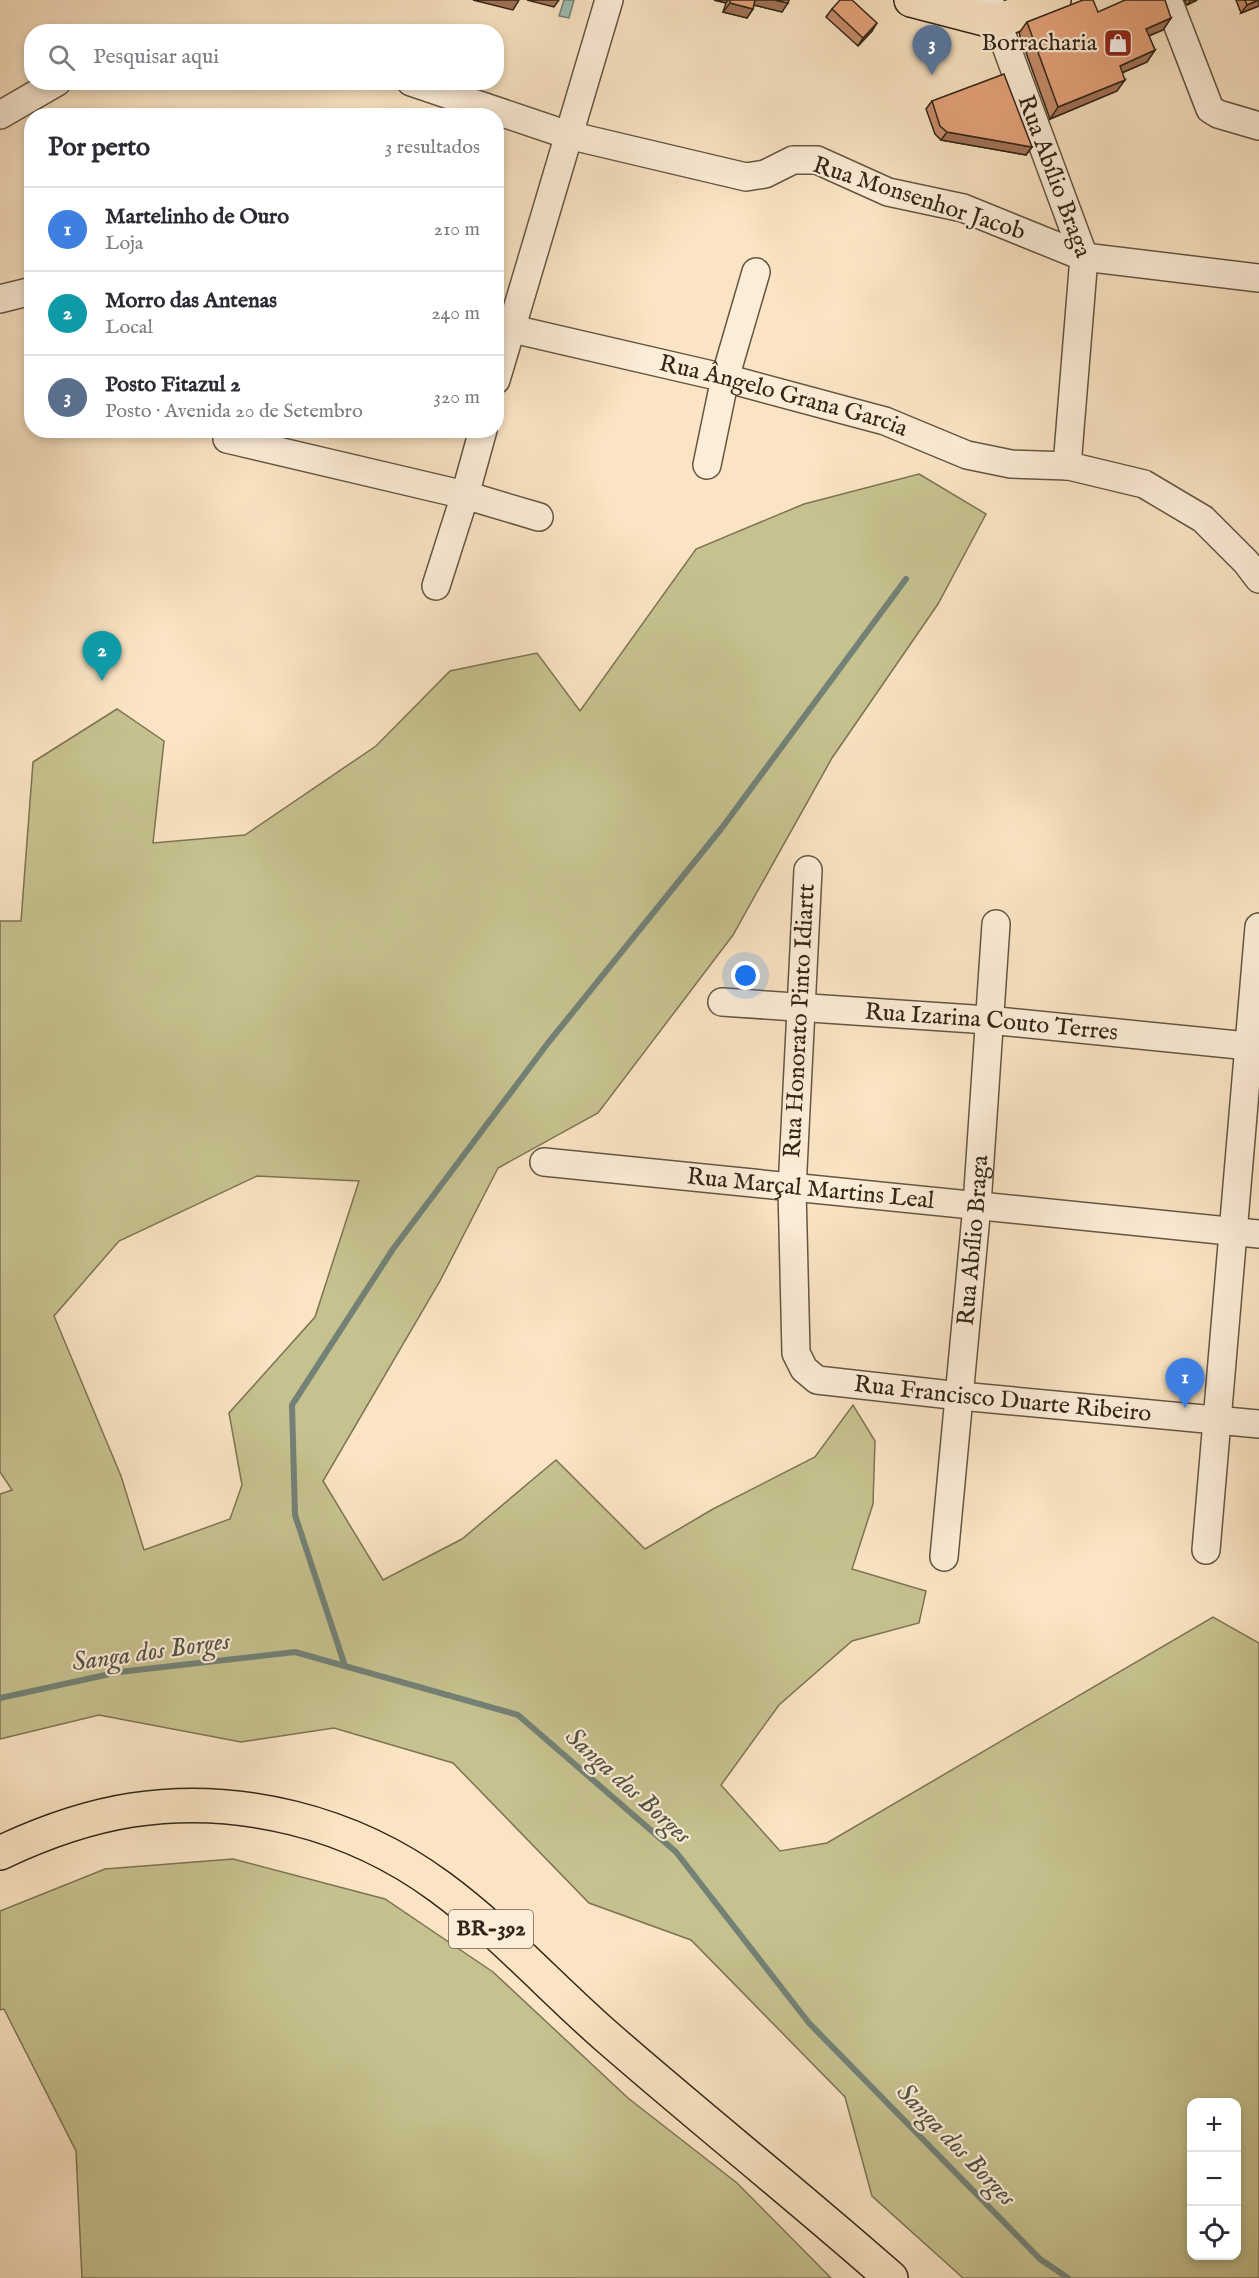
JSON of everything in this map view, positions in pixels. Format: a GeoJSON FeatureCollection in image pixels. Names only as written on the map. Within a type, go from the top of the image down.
{"type":"FeatureCollection","features":[{"type":"Feature","properties":{"kind":"main road"},"geometry":{"type":"LineString","coordinates":[[911,0],[993,11],[1054,0]]}},
{"type":"Feature","properties":{"kind":"main road","name":"BR-392"},"geometry":{"type":"LineString","coordinates":[[0,1853],[80,1823],[121,1813],[186,1806],[240,1808],[295,1817],[374,1845],[405,1863],[478,1917],[516,1950],[604,2035],[891,2278]]}},
{"type":"Feature","properties":{"kind":"street"},"geometry":{"type":"LineString","coordinates":[[504,324],[568,135],[609,0]]}},
{"type":"Feature","properties":{"kind":"street"},"geometry":{"type":"LineString","coordinates":[[1168,0],[1210,109],[1218,114],[1259,126]]}},
{"type":"Feature","properties":{"kind":"street","name":"Rua Abílio Braga"},"geometry":{"type":"LineString","coordinates":[[993,11],[1084,257],[1067,466]]}},
{"type":"Feature","properties":{"kind":"street"},"geometry":{"type":"LineString","coordinates":[[0,115],[43,90]]}},
{"type":"Feature","properties":{"kind":"street","name":"Rua Monsenhor Jacob"},"geometry":{"type":"LineString","coordinates":[[435,90],[488,108]]}},
{"type":"Feature","properties":{"kind":"street","name":"Rua Monsenhor Jacob"},"geometry":{"type":"LineString","coordinates":[[504,113],[568,135],[746,177],[765,174],[793,160],[817,160],[888,192],[963,208],[1084,257],[1259,278]]}},
{"type":"Feature","properties":{"kind":"street"},"geometry":{"type":"LineString","coordinates":[[707,465],[725,378],[756,272]]}},
{"type":"Feature","properties":{"kind":"street"},"geometry":{"type":"LineString","coordinates":[[0,299],[24,293]]}},
{"type":"Feature","properties":{"kind":"street","name":"Rua Ângelo Grana Garcia"},"geometry":{"type":"LineString","coordinates":[[504,327],[725,378],[885,421],[967,455],[1011,464],[1067,466],[1144,484],[1203,519],[1246,562],[1259,579]]}},
{"type":"Feature","properties":{"kind":"street"},"geometry":{"type":"LineString","coordinates":[[436,586],[481,438]]}},
{"type":"Feature","properties":{"kind":"street"},"geometry":{"type":"LineString","coordinates":[[227,439],[465,495],[539,517]]}},
{"type":"Feature","properties":{"kind":"street","name":"Rua Honorato Pinto Idiartt"},"geometry":{"type":"LineString","coordinates":[[808,870],[792,1189],[796,1353],[804,1368],[817,1380]]}},
{"type":"Feature","properties":{"kind":"street","name":"Rua Abílio Braga"},"geometry":{"type":"LineString","coordinates":[[944,1557],[977,1205],[996,924]]}},
{"type":"Feature","properties":{"kind":"street"},"geometry":{"type":"LineString","coordinates":[[1206,1550],[1232,1232],[1253,1046],[1259,927]]}},
{"type":"Feature","properties":{"kind":"street","name":"Rua Izarina Couto Terres"},"geometry":{"type":"LineString","coordinates":[[722,1002],[988,1020],[1253,1046]]}},
{"type":"Feature","properties":{"kind":"street","name":"Rua Marçal Martins Leal"},"geometry":{"type":"LineString","coordinates":[[544,1162],[792,1189],[977,1205],[1259,1234]]}},
{"type":"Feature","properties":{"kind":"street","name":"Rua Francisco Duarte Ribeiro"},"geometry":{"type":"LineString","coordinates":[[817,1380],[1259,1424]]}},
{"type":"Feature","properties":{"kind":"shaded area"},"geometry":{"type":"Polygon","coordinates":[[[919,474],[986,514],[938,604],[832,758],[733,935],[598,1113],[498,1168],[440,1281],[323,1481],[383,1580],[462,1539],[556,1460],[645,1549],[713,1509],[815,1457],[853,1405],[875,1441],[873,1504],[852,1569],[926,1591],[919,1623],[852,1641],[779,1705],[721,1785],[780,1851],[827,1843],[1213,1617],[1259,1643],[1259,2278],[963,2278],[872,2196],[845,2097],[691,1940],[589,1903],[453,1763],[334,1728],[241,1742],[99,1715],[0,1739],[0,1494],[12,1490],[0,1472],[0,921],[21,921],[33,762],[117,709],[164,741],[153,843],[245,835],[376,746],[450,671],[537,653],[580,711],[696,549],[804,504],[919,474]],[[257,1176],[119,1241],[54,1316],[121,1476],[144,1550],[230,1519],[242,1485],[229,1413],[315,1317],[359,1181],[257,1176]]]}},
{"type":"Feature","properties":{"kind":"shaded area"},"geometry":{"type":"Polygon","coordinates":[[[233,1859],[385,1899],[493,1972],[628,2098],[737,2183],[831,2278],[82,2278],[76,2151],[4,2009],[0,2010],[0,1911],[105,1869],[233,1859]]]}},
{"type":"Feature","properties":{"kind":"water"},"geometry":{"type":"Polygon","coordinates":[[[564,0],[574,0],[569,18],[559,16],[564,0]]]}},
{"type":"Feature","properties":{"kind":"building"},"geometry":{"type":"Polygon","coordinates":[[[730,0],[755,0],[753,9],[730,3],[730,0]]]}},
{"type":"Feature","properties":{"kind":"building"},"geometry":{"type":"Polygon","coordinates":[[[840,0],[852,0],[877,23],[863,38],[832,9],[840,0]]]}},
{"type":"Feature","properties":{"kind":"building"},"geometry":{"type":"Polygon","coordinates":[[[1083,0],[1093,0],[1098,12],[1125,0],[1165,0],[1171,18],[1146,29],[1155,50],[1120,66],[1125,80],[1058,107],[1027,22],[1083,0]]]}},
{"type":"Feature","properties":{"kind":"building"},"geometry":{"type":"Polygon","coordinates":[[[1245,0],[1258,0],[1247,5],[1245,0]]]}},
{"type":"Feature","properties":{"kind":"building"},"geometry":{"type":"Polygon","coordinates":[[[1004,74],[1032,147],[947,132],[940,126],[932,101],[1004,74]]]}},
{"type":"Feature","properties":{"kind":"waterway"},"geometry":{"type":"LineString","coordinates":[[345,1666],[295,1515],[292,1405],[393,1249],[548,1043],[721,829],[906,579]]}},
{"type":"Feature","properties":{"kind":"waterway","name":"Sanga dos Borges"},"geometry":{"type":"LineString","coordinates":[[0,1698],[119,1672],[295,1652],[518,1715],[676,1852],[809,2023],[1040,2259],[1068,2278]]}},
{"type":"Feature","properties":{"kind":"place","name":"Borracharia"},"geometry":{"type":"Point","coordinates":[1118,43]}},
{"type":"Feature","properties":{"kind":"place","name":"Posto Fitazul 2"},"geometry":{"type":"Point","coordinates":[932,75]}},
{"type":"Feature","properties":{"kind":"place","name":"Morro das Antenas"},"geometry":{"type":"Point","coordinates":[102,681]}},
{"type":"Feature","properties":{"kind":"place","name":"Martelinho de Ouro"},"geometry":{"type":"Point","coordinates":[1185,1408]}}]}
